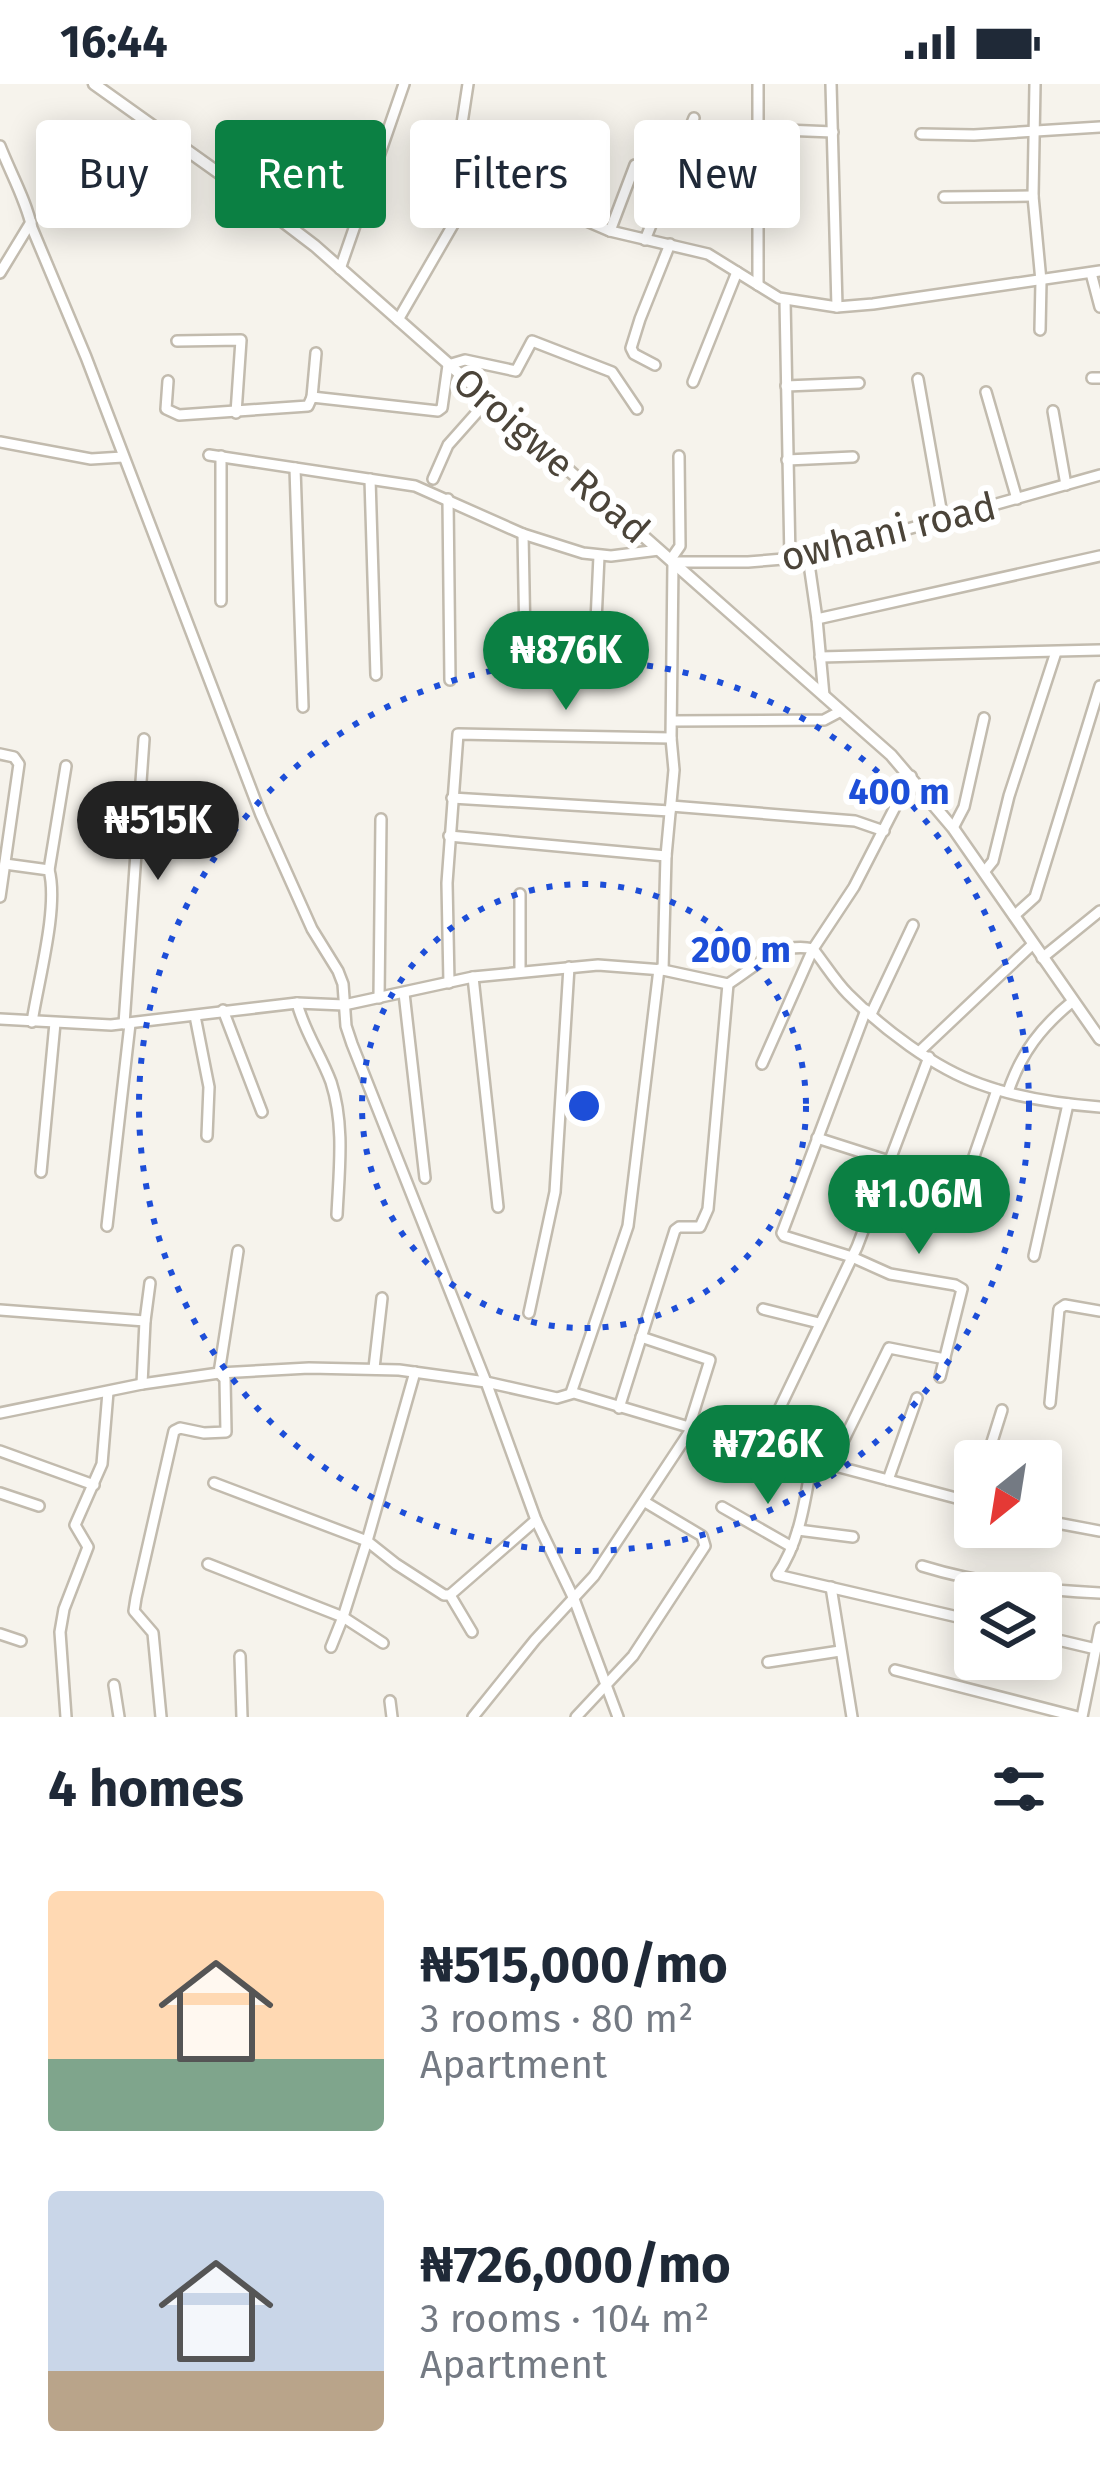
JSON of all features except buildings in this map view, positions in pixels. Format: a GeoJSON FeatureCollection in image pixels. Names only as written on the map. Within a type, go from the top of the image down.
{"type":"FeatureCollection","features":[{"type":"Feature","properties":{"kind":"street","name":"Oroigwe Road"},"geometry":{"type":"LineString","coordinates":[[94,84],[340,268],[911,776],[953,828],[1100,1039]]}},
{"type":"Feature","properties":{"kind":"street"},"geometry":{"type":"LineString","coordinates":[[340,268],[404,84]]}},
{"type":"Feature","properties":{"kind":"street"},"geometry":{"type":"LineString","coordinates":[[463,120],[468,84]]}},
{"type":"Feature","properties":{"kind":"street"},"geometry":{"type":"LineString","coordinates":[[758,84],[759,120]]}},
{"type":"Feature","properties":{"kind":"street"},"geometry":{"type":"LineString","coordinates":[[831,84],[837,307]]}},
{"type":"Feature","properties":{"kind":"street"},"geometry":{"type":"LineString","coordinates":[[1035,84],[1033,196],[1041,280],[1040,330]]}},
{"type":"Feature","properties":{"kind":"street"},"geometry":{"type":"LineString","coordinates":[[645,240],[694,118]]}},
{"type":"Feature","properties":{"kind":"street"},"geometry":{"type":"LineString","coordinates":[[921,134],[1100,128]]}},
{"type":"Feature","properties":{"kind":"street"},"geometry":{"type":"LineString","coordinates":[[800,131],[833,132]]}},
{"type":"Feature","properties":{"kind":"street"},"geometry":{"type":"LineString","coordinates":[[0,146],[29,210],[261,815],[312,929],[338,971],[352,1044],[536,1520],[574,1599],[618,1717]]}},
{"type":"Feature","properties":{"kind":"street"},"geometry":{"type":"LineString","coordinates":[[610,231],[634,168]]}},
{"type":"Feature","properties":{"kind":"street"},"geometry":{"type":"LineString","coordinates":[[944,197],[1033,196]]}},
{"type":"Feature","properties":{"kind":"street"},"geometry":{"type":"LineString","coordinates":[[0,273],[31,222]]}},
{"type":"Feature","properties":{"kind":"street"},"geometry":{"type":"LineString","coordinates":[[398,320],[451,228]]}},
{"type":"Feature","properties":{"kind":"street"},"geometry":{"type":"LineString","coordinates":[[604,228],[708,254],[784,300],[837,307],[909,301],[1096,272],[1100,307]]}},
{"type":"Feature","properties":{"kind":"street"},"geometry":{"type":"LineString","coordinates":[[758,228],[758,285]]}},
{"type":"Feature","properties":{"kind":"street"},"geometry":{"type":"LineString","coordinates":[[655,365],[634,355],[631,348],[670,244]]}},
{"type":"Feature","properties":{"kind":"street"},"geometry":{"type":"LineString","coordinates":[[693,382],[737,272]]}},
{"type":"Feature","properties":{"kind":"street"},"geometry":{"type":"LineString","coordinates":[[784,300],[790,560]]}},
{"type":"Feature","properties":{"kind":"street"},"geometry":{"type":"LineString","coordinates":[[177,341],[241,340],[236,412]]}},
{"type":"Feature","properties":{"kind":"street"},"geometry":{"type":"LineString","coordinates":[[312,397],[438,411],[448,365],[465,360],[516,371],[530,343],[536,342],[612,372],[637,409]]}},
{"type":"Feature","properties":{"kind":"street"},"geometry":{"type":"LineString","coordinates":[[168,381],[170,413],[308,406],[316,353]]}},
{"type":"Feature","properties":{"kind":"street"},"geometry":{"type":"LineString","coordinates":[[918,379],[943,520]]}},
{"type":"Feature","properties":{"kind":"street"},"geometry":{"type":"LineString","coordinates":[[786,386],[859,383]]}},
{"type":"Feature","properties":{"kind":"street"},"geometry":{"type":"LineString","coordinates":[[986,392],[1017,499]]}},
{"type":"Feature","properties":{"kind":"street"},"geometry":{"type":"LineString","coordinates":[[433,479],[444,451],[488,400]]}},
{"type":"Feature","properties":{"kind":"street"},"geometry":{"type":"LineString","coordinates":[[1053,411],[1066,485]]}},
{"type":"Feature","properties":{"kind":"street"},"geometry":{"type":"LineString","coordinates":[[0,442],[91,459],[123,457]]}},
{"type":"Feature","properties":{"kind":"street"},"geometry":{"type":"LineString","coordinates":[[220,602],[215,455],[415,486],[567,550],[599,556],[659,550]]}},
{"type":"Feature","properties":{"kind":"street"},"geometry":{"type":"LineString","coordinates":[[571,1393],[628,1226],[661,970],[674,770],[672,560],[680,546],[679,456]]}},
{"type":"Feature","properties":{"kind":"street"},"geometry":{"type":"LineString","coordinates":[[787,460],[854,457]]}},
{"type":"Feature","properties":{"kind":"street"},"geometry":{"type":"LineString","coordinates":[[295,468],[303,707]]}},
{"type":"Feature","properties":{"kind":"street","name":"owhani road"},"geometry":{"type":"LineString","coordinates":[[672,560],[808,557],[1100,475]]}},
{"type":"Feature","properties":{"kind":"street"},"geometry":{"type":"LineString","coordinates":[[370,479],[376,675]]}},
{"type":"Feature","properties":{"kind":"street"},"geometry":{"type":"LineString","coordinates":[[448,499],[450,680]]}},
{"type":"Feature","properties":{"kind":"street"},"geometry":{"type":"LineString","coordinates":[[523,534],[525,643]]}},
{"type":"Feature","properties":{"kind":"street"},"geometry":{"type":"LineString","coordinates":[[594,665],[599,556]]}},
{"type":"Feature","properties":{"kind":"street"},"geometry":{"type":"LineString","coordinates":[[817,620],[1100,556]]}},
{"type":"Feature","properties":{"kind":"street"},"geometry":{"type":"LineString","coordinates":[[808,557],[824,696]]}},
{"type":"Feature","properties":{"kind":"street"},"geometry":{"type":"LineString","coordinates":[[820,657],[1100,650]]}},
{"type":"Feature","properties":{"kind":"street"},"geometry":{"type":"LineString","coordinates":[[984,872],[993,861],[1056,652]]}},
{"type":"Feature","properties":{"kind":"street"},"geometry":{"type":"LineString","coordinates":[[1014,916],[1035,897],[1100,686]]}},
{"type":"Feature","properties":{"kind":"street"},"geometry":{"type":"LineString","coordinates":[[671,721],[824,720],[842,711]]}},
{"type":"Feature","properties":{"kind":"street"},"geometry":{"type":"LineString","coordinates":[[953,828],[964,807],[984,718]]}},
{"type":"Feature","properties":{"kind":"street"},"geometry":{"type":"LineString","coordinates":[[449,982],[447,883],[456,737],[460,733],[671,738]]}},
{"type":"Feature","properties":{"kind":"street"},"geometry":{"type":"LineString","coordinates":[[107,1226],[127,1024],[144,739]]}},
{"type":"Feature","properties":{"kind":"street"},"geometry":{"type":"LineString","coordinates":[[0,754],[20,764],[5,832],[0,897]]}},
{"type":"Feature","properties":{"kind":"street"},"geometry":{"type":"LineString","coordinates":[[32,1022],[66,766]]}},
{"type":"Feature","properties":{"kind":"street"},"geometry":{"type":"LineString","coordinates":[[762,1064],[813,949],[854,886],[911,776]]}},
{"type":"Feature","properties":{"kind":"street"},"geometry":{"type":"LineString","coordinates":[[452,798],[855,820],[884,831]]}},
{"type":"Feature","properties":{"kind":"street"},"geometry":{"type":"LineString","coordinates":[[379,998],[381,819]]}},
{"type":"Feature","properties":{"kind":"street"},"geometry":{"type":"LineString","coordinates":[[449,836],[666,856]]}},
{"type":"Feature","properties":{"kind":"street"},"geometry":{"type":"LineString","coordinates":[[5,864],[49,870]]}},
{"type":"Feature","properties":{"kind":"street"},"geometry":{"type":"LineString","coordinates":[[520,894],[520,971]]}},
{"type":"Feature","properties":{"kind":"street"},"geometry":{"type":"LineString","coordinates":[[1042,958],[1100,911]]}},
{"type":"Feature","properties":{"kind":"street"},"geometry":{"type":"LineString","coordinates":[[913,925],[868,1012],[782,1233],[890,1274],[962,1289],[940,1377]]}},
{"type":"Feature","properties":{"kind":"street"},"geometry":{"type":"LineString","coordinates":[[761,1447],[852,1258],[924,1054],[1033,944]]}},
{"type":"Feature","properties":{"kind":"street"},"geometry":{"type":"LineString","coordinates":[[0,1019],[127,1024],[298,1003],[344,1005],[473,977],[569,967],[615,965],[728,984],[780,950],[798,946],[813,949],[838,984],[868,1012],[967,1079],[1002,1091],[1100,1107]]}},
{"type":"Feature","properties":{"kind":"street"},"geometry":{"type":"LineString","coordinates":[[529,1313],[555,1192],[569,967]]}},
{"type":"Feature","properties":{"kind":"street"},"geometry":{"type":"LineString","coordinates":[[473,977],[498,1207]]}},
{"type":"Feature","properties":{"kind":"street"},"geometry":{"type":"LineString","coordinates":[[619,1408],[676,1230],[700,1227],[708,1209],[728,984]]}},
{"type":"Feature","properties":{"kind":"street"},"geometry":{"type":"LineString","coordinates":[[404,993],[425,1178]]}},
{"type":"Feature","properties":{"kind":"street"},"geometry":{"type":"LineString","coordinates":[[963,1188],[1002,1091],[1037,1032],[1073,1001]]}},
{"type":"Feature","properties":{"kind":"street"},"geometry":{"type":"LineString","coordinates":[[298,1003],[336,1099],[340,1125],[337,1215]]}},
{"type":"Feature","properties":{"kind":"street"},"geometry":{"type":"LineString","coordinates":[[223,1010],[262,1112]]}},
{"type":"Feature","properties":{"kind":"street"},"geometry":{"type":"LineString","coordinates":[[196,1016],[209,1087],[207,1136]]}},
{"type":"Feature","properties":{"kind":"street"},"geometry":{"type":"LineString","coordinates":[[41,1172],[55,1023]]}},
{"type":"Feature","properties":{"kind":"street"},"geometry":{"type":"LineString","coordinates":[[1034,1256],[1068,1104]]}},
{"type":"Feature","properties":{"kind":"street"},"geometry":{"type":"LineString","coordinates":[[818,1138],[889,1161]]}},
{"type":"Feature","properties":{"kind":"street"},"geometry":{"type":"LineString","coordinates":[[219,1373],[238,1251]]}},
{"type":"Feature","properties":{"kind":"street"},"geometry":{"type":"LineString","coordinates":[[142,1384],[150,1283]]}},
{"type":"Feature","properties":{"kind":"street"},"geometry":{"type":"LineString","coordinates":[[374,1367],[382,1298]]}},
{"type":"Feature","properties":{"kind":"street"},"geometry":{"type":"LineString","coordinates":[[1050,1403],[1059,1309],[1064,1305],[1100,1311]]}},
{"type":"Feature","properties":{"kind":"street"},"geometry":{"type":"LineString","coordinates":[[0,1310],[145,1321]]}},
{"type":"Feature","properties":{"kind":"street"},"geometry":{"type":"LineString","coordinates":[[763,1310],[819,1323]]}},
{"type":"Feature","properties":{"kind":"street"},"geometry":{"type":"LineString","coordinates":[[473,1717],[594,1576],[690,1428],[710,1360],[641,1337]]}},
{"type":"Feature","properties":{"kind":"street"},"geometry":{"type":"LineString","coordinates":[[831,1466],[890,1348],[945,1359]]}},
{"type":"Feature","properties":{"kind":"street"},"geometry":{"type":"LineString","coordinates":[[0,1413],[219,1373],[374,1367],[486,1382],[557,1398],[571,1393],[954,1497]]}},
{"type":"Feature","properties":{"kind":"street"},"geometry":{"type":"LineString","coordinates":[[331,1647],[415,1372]]}},
{"type":"Feature","properties":{"kind":"street"},"geometry":{"type":"LineString","coordinates":[[161,1717],[153,1633],[134,1611],[136,1598],[174,1431],[226,1432],[225,1379],[219,1373]]}},
{"type":"Feature","properties":{"kind":"street"},"geometry":{"type":"LineString","coordinates":[[66,1717],[60,1632],[88,1547],[76,1530],[77,1517],[105,1450],[108,1392]]}},
{"type":"Feature","properties":{"kind":"street"},"geometry":{"type":"LineString","coordinates":[[888,1480],[916,1397]]}},
{"type":"Feature","properties":{"kind":"street"},"geometry":{"type":"LineString","coordinates":[[993,1440],[1002,1411]]}},
{"type":"Feature","properties":{"kind":"street"},"geometry":{"type":"LineString","coordinates":[[0,1451],[94,1485]]}},
{"type":"Feature","properties":{"kind":"street"},"geometry":{"type":"LineString","coordinates":[[812,1461],[798,1530],[777,1575],[954,1616]]}},
{"type":"Feature","properties":{"kind":"street"},"geometry":{"type":"LineString","coordinates":[[214,1483],[367,1540],[444,1595],[450,1595],[536,1520]]}},
{"type":"Feature","properties":{"kind":"street"},"geometry":{"type":"LineString","coordinates":[[0,1493],[39,1506]]}},
{"type":"Feature","properties":{"kind":"street"},"geometry":{"type":"LineString","coordinates":[[577,1717],[634,1656],[705,1546],[702,1536],[645,1502]]}},
{"type":"Feature","properties":{"kind":"street"},"geometry":{"type":"LineString","coordinates":[[722,1507],[792,1547]]}},
{"type":"Feature","properties":{"kind":"street"},"geometry":{"type":"LineString","coordinates":[[1062,1524],[1100,1531]]}},
{"type":"Feature","properties":{"kind":"street"},"geometry":{"type":"LineString","coordinates":[[798,1530],[853,1538]]}},
{"type":"Feature","properties":{"kind":"street"},"geometry":{"type":"LineString","coordinates":[[208,1564],[344,1616],[382,1642]]}},
{"type":"Feature","properties":{"kind":"street"},"geometry":{"type":"LineString","coordinates":[[922,1566],[972,1580],[1100,1593]]}},
{"type":"Feature","properties":{"kind":"street"},"geometry":{"type":"LineString","coordinates":[[831,1587],[852,1717]]}},
{"type":"Feature","properties":{"kind":"street"},"geometry":{"type":"LineString","coordinates":[[450,1595],[472,1632]]}},
{"type":"Feature","properties":{"kind":"street"},"geometry":{"type":"LineString","coordinates":[[896,1670],[1080,1717],[1100,1628]]}},
{"type":"Feature","properties":{"kind":"street"},"geometry":{"type":"LineString","coordinates":[[0,1634],[22,1641]]}},
{"type":"Feature","properties":{"kind":"street"},"geometry":{"type":"LineString","coordinates":[[1062,1641],[1096,1649]]}},
{"type":"Feature","properties":{"kind":"street"},"geometry":{"type":"LineString","coordinates":[[768,1662],[840,1651]]}},
{"type":"Feature","properties":{"kind":"street"},"geometry":{"type":"LineString","coordinates":[[240,1657],[242,1717]]}},
{"type":"Feature","properties":{"kind":"street"},"geometry":{"type":"LineString","coordinates":[[114,1685],[119,1717]]}},
{"type":"Feature","properties":{"kind":"street"},"geometry":{"type":"LineString","coordinates":[[390,1701],[392,1717]]}}]}
